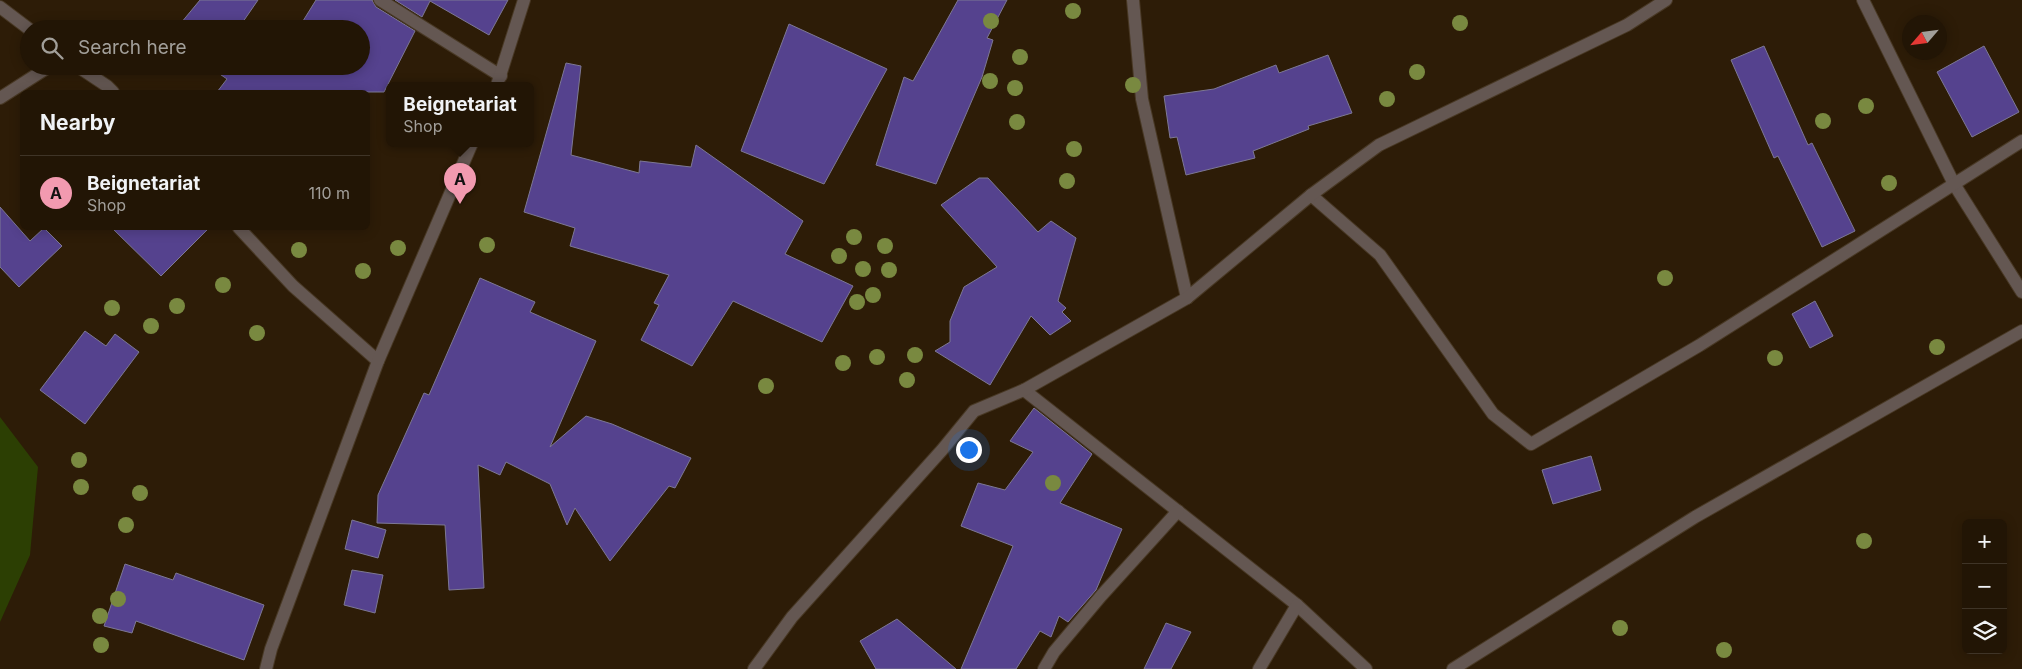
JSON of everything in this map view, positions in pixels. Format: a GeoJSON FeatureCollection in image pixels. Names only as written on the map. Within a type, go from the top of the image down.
{"type":"FeatureCollection","features":[{"type":"Feature","properties":{"kind":"street"},"geometry":{"type":"LineString","coordinates":[[380,0],[499,81],[524,0]]}},
{"type":"Feature","properties":{"kind":"street"},"geometry":{"type":"LineString","coordinates":[[1133,0],[1142,99],[1187,298]]}},
{"type":"Feature","properties":{"kind":"street"},"geometry":{"type":"LineString","coordinates":[[754,669],[792,617],[942,450],[974,411],[1024,390],[1187,298],[1311,195],[1379,145],[1627,24],[1666,0]]}},
{"type":"Feature","properties":{"kind":"street"},"geometry":{"type":"LineString","coordinates":[[1863,0],[1954,184],[2022,292]]}},
{"type":"Feature","properties":{"kind":"street"},"geometry":{"type":"LineString","coordinates":[[0,7],[20,22]]}},
{"type":"Feature","properties":{"kind":"street"},"geometry":{"type":"LineString","coordinates":[[0,98],[36,75]]}},
{"type":"Feature","properties":{"kind":"street"},"geometry":{"type":"LineString","coordinates":[[90,75],[111,90]]}},
{"type":"Feature","properties":{"kind":"street"},"geometry":{"type":"LineString","coordinates":[[1311,195],[1380,255],[1493,414],[1531,444],[1700,345],[2022,142]]}},
{"type":"Feature","properties":{"kind":"street"},"geometry":{"type":"LineString","coordinates":[[266,669],[271,648],[378,361],[470,147]]}},
{"type":"Feature","properties":{"kind":"street"},"geometry":{"type":"LineString","coordinates":[[241,230],[293,286],[378,361]]}},
{"type":"Feature","properties":{"kind":"street"},"geometry":{"type":"LineString","coordinates":[[1453,669],[1696,517],[2022,331]]}},
{"type":"Feature","properties":{"kind":"street"},"geometry":{"type":"LineString","coordinates":[[1024,390],[1296,605],[1366,669]]}},
{"type":"Feature","properties":{"kind":"street"},"geometry":{"type":"LineString","coordinates":[[1044,669],[1054,652],[1101,596],[1178,511]]}},
{"type":"Feature","properties":{"kind":"street"},"geometry":{"type":"LineString","coordinates":[[1259,669],[1296,605]]}},
{"type":"Feature","properties":{"kind":"green space"},"geometry":{"type":"Polygon","coordinates":[[[0,417],[38,467],[30,555],[0,622],[0,417]]]}},
{"type":"Feature","properties":{"kind":"building"},"geometry":{"type":"Polygon","coordinates":[[[200,0],[258,0],[244,20],[183,20],[200,0]]]}},
{"type":"Feature","properties":{"kind":"building"},"geometry":{"type":"Polygon","coordinates":[[[316,0],[372,0],[376,7],[415,31],[389,82],[386,82],[384,92],[370,92],[370,90],[219,90],[227,79],[221,75],[370,75],[370,20],[304,20],[316,0]]]}},
{"type":"Feature","properties":{"kind":"building"},"geometry":{"type":"Polygon","coordinates":[[[395,0],[508,0],[489,35],[430,1],[422,17],[395,0]]]}},
{"type":"Feature","properties":{"kind":"building"},"geometry":{"type":"Polygon","coordinates":[[[958,0],[1007,0],[987,38],[993,40],[982,77],[936,184],[876,165],[904,77],[913,81],[958,0]]]}},
{"type":"Feature","properties":{"kind":"building"},"geometry":{"type":"Polygon","coordinates":[[[789,24],[887,69],[824,184],[741,151],[789,24]]]}},
{"type":"Feature","properties":{"kind":"building"},"geometry":{"type":"Polygon","coordinates":[[[1764,46],[1808,145],[1812,143],[1855,231],[1822,247],[1778,156],[1774,158],[1731,60],[1764,46]]]}},
{"type":"Feature","properties":{"kind":"building"},"geometry":{"type":"Polygon","coordinates":[[[1984,46],[2019,112],[1972,137],[1937,72],[1984,46]]]}},
{"type":"Feature","properties":{"kind":"building"},"geometry":{"type":"Polygon","coordinates":[[[1328,55],[1352,113],[1308,126],[1309,129],[1253,151],[1255,158],[1186,175],[1177,137],[1170,138],[1164,96],[1214,89],[1276,65],[1279,73],[1328,55]]]}},
{"type":"Feature","properties":{"kind":"building"},"geometry":{"type":"Polygon","coordinates":[[[566,63],[581,66],[571,155],[639,173],[640,161],[691,167],[696,145],[803,221],[785,254],[853,286],[822,342],[733,301],[692,366],[641,340],[659,305],[654,303],[669,275],[570,246],[575,228],[524,212],[566,63]]]}},
{"type":"Feature","properties":{"kind":"building"},"geometry":{"type":"Polygon","coordinates":[[[979,178],[988,178],[1038,232],[1051,221],[1076,238],[1058,301],[1066,308],[1062,312],[1071,321],[1050,335],[1031,316],[990,385],[935,351],[950,342],[950,321],[964,287],[997,267],[941,205],[979,178]]]}},
{"type":"Feature","properties":{"kind":"building"},"geometry":{"type":"Polygon","coordinates":[[[0,207],[30,241],[42,230],[46,230],[62,246],[19,287],[0,267],[0,207]]]}},
{"type":"Feature","properties":{"kind":"building"},"geometry":{"type":"Polygon","coordinates":[[[114,230],[207,230],[161,276],[114,230]]]}},
{"type":"Feature","properties":{"kind":"building"},"geometry":{"type":"Polygon","coordinates":[[[480,278],[535,302],[530,312],[596,341],[550,447],[586,416],[612,424],[691,458],[675,488],[669,486],[610,561],[575,508],[567,525],[550,484],[506,462],[500,475],[478,465],[484,588],[449,590],[445,525],[377,523],[378,495],[424,393],[429,395],[480,278]]]}},
{"type":"Feature","properties":{"kind":"building"},"geometry":{"type":"Polygon","coordinates":[[[1815,301],[1833,336],[1810,348],[1792,314],[1815,301]]]}},
{"type":"Feature","properties":{"kind":"building"},"geometry":{"type":"Polygon","coordinates":[[[85,331],[106,346],[115,334],[139,352],[85,424],[40,390],[85,331]]]}},
{"type":"Feature","properties":{"kind":"building"},"geometry":{"type":"Polygon","coordinates":[[[1034,408],[1092,454],[1060,503],[1122,529],[1096,590],[1068,622],[1059,616],[1051,637],[1040,631],[1016,669],[961,669],[1013,546],[961,526],[978,483],[1005,490],[1033,452],[1010,441],[1034,408]]]}},
{"type":"Feature","properties":{"kind":"building"},"geometry":{"type":"Polygon","coordinates":[[[1591,456],[1601,490],[1553,504],[1542,470],[1591,456]]]}},
{"type":"Feature","properties":{"kind":"building"},"geometry":{"type":"Polygon","coordinates":[[[352,520],[386,530],[378,558],[345,549],[352,520]]]}},
{"type":"Feature","properties":{"kind":"building"},"geometry":{"type":"Polygon","coordinates":[[[125,564],[173,580],[176,573],[264,605],[244,660],[136,621],[132,633],[104,626],[125,564]]]}},
{"type":"Feature","properties":{"kind":"building"},"geometry":{"type":"Polygon","coordinates":[[[352,570],[383,575],[375,613],[344,605],[352,570]]]}},
{"type":"Feature","properties":{"kind":"building"},"geometry":{"type":"Polygon","coordinates":[[[897,619],[956,669],[876,669],[860,641],[897,619]]]}},
{"type":"Feature","properties":{"kind":"building"},"geometry":{"type":"Polygon","coordinates":[[[1166,623],[1191,632],[1171,669],[1144,669],[1166,623]]]}},
{"type":"Feature","properties":{"kind":"place","name":"Beignetariat"},"geometry":{"type":"Point","coordinates":[460,204]}}]}
